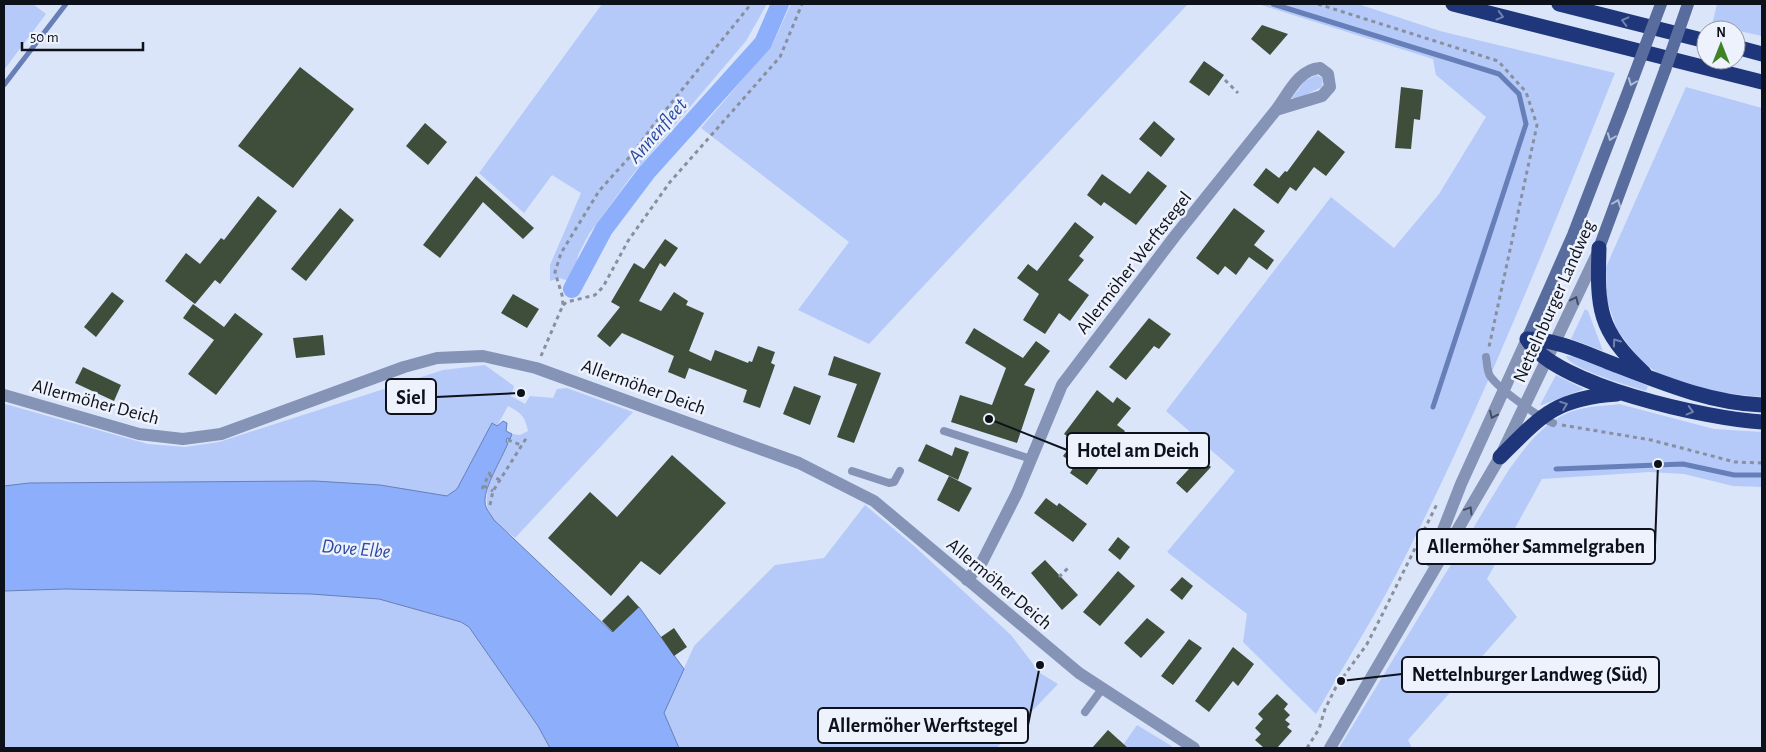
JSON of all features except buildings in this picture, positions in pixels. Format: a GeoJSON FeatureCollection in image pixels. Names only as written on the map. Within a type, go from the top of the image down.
{"type":"FeatureCollection","features":[{"type":"Feature","properties":{"kind":"highway"},"geometry":{"type":"LineString","coordinates":[[1453,4],[1762,82]]}},
{"type":"Feature","properties":{"kind":"highway"},"geometry":{"type":"LineString","coordinates":[[1559,4],[1696,38]]}},
{"type":"Feature","properties":{"kind":"highway"},"geometry":{"type":"LineString","coordinates":[[1746,50],[1762,54]]}},
{"type":"Feature","properties":{"kind":"highway"},"geometry":{"type":"LineString","coordinates":[[1739,76],[1762,90]]}},
{"type":"Feature","properties":{"kind":"highway"},"geometry":{"type":"LineString","coordinates":[[1599,248],[1598,297],[1608,331],[1630,361],[1649,378]]}},
{"type":"Feature","properties":{"kind":"highway"},"geometry":{"type":"LineString","coordinates":[[1527,339],[1555,344],[1649,378],[1723,400],[1762,405]]}},
{"type":"Feature","properties":{"kind":"highway"},"geometry":{"type":"LineString","coordinates":[[1527,339],[1539,354],[1592,382],[1622,393],[1702,414],[1762,422]]}},
{"type":"Feature","properties":{"kind":"highway"},"geometry":{"type":"LineString","coordinates":[[1500,457],[1546,420],[1561,405],[1579,399],[1622,393]]}},
{"type":"Feature","properties":{"kind":"main road","name":"Nettelnburger Landweg"},"geometry":{"type":"LineString","coordinates":[[1527,339],[1573,235],[1661,4]]}},
{"type":"Feature","properties":{"kind":"main road","name":"Nettelnburger Landweg"},"geometry":{"type":"LineString","coordinates":[[1599,248],[1688,4]]}},
{"type":"Feature","properties":{"kind":"street","name":"Allermöher Werftstegel"},"geometry":{"type":"LineString","coordinates":[[967,580],[982,562],[1031,460],[1062,385],[1176,236],[1276,110]]}},
{"type":"Feature","properties":{"kind":"street","name":"Nettelnburger Landweg"},"geometry":{"type":"LineString","coordinates":[[1330,748],[1364,693],[1417,596],[1500,457],[1599,248]]}},
{"type":"Feature","properties":{"kind":"street","name":"Nettelnburger Landweg"},"geometry":{"type":"LineString","coordinates":[[1417,596],[1461,484],[1527,339]]}},
{"type":"Feature","properties":{"kind":"street","name":"Allermöher Deich"},"geometry":{"type":"LineString","coordinates":[[4,395],[139,434],[183,439],[221,434],[404,367],[438,358],[483,356],[536,368],[799,463],[874,500],[1050,651],[1102,689],[1194,748]]}},
{"type":"Feature","properties":{"kind":"lane"},"geometry":{"type":"LineString","coordinates":[[1486,357],[1489,375],[1504,391],[1546,420]]}},
{"type":"Feature","properties":{"kind":"lane"},"geometry":{"type":"LineString","coordinates":[[944,431],[1031,460]]}},
{"type":"Feature","properties":{"kind":"lane"},"geometry":{"type":"LineString","coordinates":[[852,471],[890,483],[894,482],[900,471]]}},
{"type":"Feature","properties":{"kind":"lane"},"geometry":{"type":"LineString","coordinates":[[1085,712],[1102,689]]}},
{"type":"Feature","properties":{"kind":"path"},"geometry":{"type":"LineString","coordinates":[[536,368],[563,305],[562,295],[556,279],[556,264],[599,191],[634,152],[751,4]]}},
{"type":"Feature","properties":{"kind":"path"},"geometry":{"type":"LineString","coordinates":[[563,305],[599,292],[643,220],[670,182],[780,57],[802,4]]}},
{"type":"Feature","properties":{"kind":"path"},"geometry":{"type":"LineString","coordinates":[[1318,4],[1498,61],[1526,92],[1537,125],[1486,357]]}},
{"type":"Feature","properties":{"kind":"path"},"geometry":{"type":"LineString","coordinates":[[1225,80],[1238,93]]}},
{"type":"Feature","properties":{"kind":"path"},"geometry":{"type":"LineString","coordinates":[[1546,420],[1651,440],[1735,462],[1762,463]]}},
{"type":"Feature","properties":{"kind":"path"},"geometry":{"type":"LineString","coordinates":[[490,505],[493,491],[527,437]]}},
{"type":"Feature","properties":{"kind":"path"},"geometry":{"type":"LineString","coordinates":[[508,440],[521,445]]}},
{"type":"Feature","properties":{"kind":"path"},"geometry":{"type":"LineString","coordinates":[[493,491],[483,487],[490,473],[500,480]]}},
{"type":"Feature","properties":{"kind":"path"},"geometry":{"type":"LineString","coordinates":[[1307,748],[1319,729],[1336,687],[1367,644],[1440,495]]}},
{"type":"Feature","properties":{"kind":"path"},"geometry":{"type":"LineString","coordinates":[[1059,577],[1070,566]]}},
{"type":"Feature","properties":{"kind":"shaded area"},"geometry":{"type":"Polygon","coordinates":[[[4,4],[33,4],[46,14],[4,70],[4,4]]]}},
{"type":"Feature","properties":{"kind":"shaded area"},"geometry":{"type":"Polygon","coordinates":[[[602,4],[767,4],[746,41],[633,174],[589,234],[578,255],[573,282],[559,278],[550,281],[550,265],[581,193],[552,175],[524,213],[479,173],[602,4]]]}},
{"type":"Feature","properties":{"kind":"shaded area"},"geometry":{"type":"Polygon","coordinates":[[[791,4],[1188,4],[869,344],[798,310],[849,242],[701,128],[772,45],[791,4]]]}},
{"type":"Feature","properties":{"kind":"shaded area"},"geometry":{"type":"Polygon","coordinates":[[[1258,4],[1358,4],[1440,31],[1615,73],[1513,324],[1458,447],[1389,587],[1316,714],[1243,642],[1247,614],[1167,552],[1235,471],[1166,411],[1331,197],[1394,248],[1439,194],[1486,117],[1436,75],[1433,59],[1258,4]]]}},
{"type":"Feature","properties":{"kind":"shaded area"},"geometry":{"type":"Polygon","coordinates":[[[1717,4],[1762,4],[1762,36],[1746,32],[1746,20],[1713,20],[1717,4]]]}},
{"type":"Feature","properties":{"kind":"shaded area"},"geometry":{"type":"Polygon","coordinates":[[[1316,75],[1323,78],[1322,87],[1297,99],[1292,98],[1305,81],[1316,75]]]}},
{"type":"Feature","properties":{"kind":"shaded area"},"geometry":{"type":"Polygon","coordinates":[[[1686,87],[1762,108],[1762,397],[1723,393],[1666,379],[1641,361],[1617,330],[1607,300],[1606,267],[1686,87]]]}},
{"type":"Feature","properties":{"kind":"shaded area"},"geometry":{"type":"Polygon","coordinates":[[[1585,309],[1588,311],[1603,351],[1571,339],[1585,309]]]}},
{"type":"Feature","properties":{"kind":"shaded area"},"geometry":{"type":"Polygon","coordinates":[[[1566,356],[1579,357],[1648,386],[1646,391],[1588,371],[1569,361],[1566,356]]]}},
{"type":"Feature","properties":{"kind":"shaded area"},"geometry":{"type":"Polygon","coordinates":[[[485,365],[514,386],[511,396],[525,404],[530,396],[553,398],[557,389],[567,388],[633,412],[515,538],[494,520],[487,502],[490,482],[508,443],[506,442],[507,438],[510,439],[512,434],[520,435],[528,431],[522,416],[508,406],[497,426],[492,424],[457,489],[447,497],[380,485],[315,481],[29,483],[4,486],[5,404],[148,444],[185,447],[219,442],[443,370],[485,365]]]}},
{"type":"Feature","properties":{"kind":"shaded area"},"geometry":{"type":"Polygon","coordinates":[[[1556,375],[1584,389],[1540,405],[1556,375]]]}},
{"type":"Feature","properties":{"kind":"shaded area"},"geometry":{"type":"Polygon","coordinates":[[[1619,404],[1714,429],[1762,432],[1762,487],[1733,486],[1684,474],[1650,472],[1542,479],[1487,579],[1517,617],[1408,740],[1412,748],[1339,748],[1508,471],[1529,443],[1537,434],[1565,414],[1576,410],[1619,404]]]}},
{"type":"Feature","properties":{"kind":"shaded area"},"geometry":{"type":"Polygon","coordinates":[[[865,505],[913,545],[1011,635],[1040,673],[1058,684],[997,748],[679,748],[664,713],[694,646],[775,565],[824,558],[865,505]]]}},
{"type":"Feature","properties":{"kind":"shaded area"},"geometry":{"type":"Polygon","coordinates":[[[65,589],[311,594],[379,599],[461,622],[469,627],[538,726],[550,748],[4,748],[4,591],[65,589]]]}},
{"type":"Feature","properties":{"kind":"shaded area"},"geometry":{"type":"Polygon","coordinates":[[[1137,725],[1170,745],[1173,748],[1121,748],[1137,725]]]}},
{"type":"Feature","properties":{"kind":"water","name":"Dove Elbe"},"geometry":{"type":"Polygon","coordinates":[[[503,421],[507,423],[506,431],[512,434],[510,439],[507,438],[506,442],[508,443],[487,489],[485,504],[487,509],[494,520],[612,632],[639,607],[684,669],[664,713],[679,748],[550,748],[538,726],[469,627],[461,622],[379,599],[311,594],[65,589],[4,591],[4,486],[29,483],[315,481],[380,485],[447,496],[457,489],[492,423],[497,426],[503,421]]]}},
{"type":"Feature","properties":{"kind":"waterway"},"geometry":{"type":"LineString","coordinates":[[4,85],[66,4]]}},
{"type":"Feature","properties":{"kind":"waterway","name":"Annenfleet"},"geometry":{"type":"LineString","coordinates":[[572,289],[604,229],[647,172],[763,43],[780,4]]}},
{"type":"Feature","properties":{"kind":"waterway"},"geometry":{"type":"LineString","coordinates":[[1273,4],[1499,74],[1519,94],[1526,124],[1433,407]]}},
{"type":"Feature","properties":{"kind":"waterway"},"geometry":{"type":"LineString","coordinates":[[1556,469],[1683,464],[1734,475],[1762,475]]}},
{"type":"Feature","properties":{"kind":"place","name":"Siel"},"geometry":{"type":"Point","coordinates":[521,393]}},
{"type":"Feature","properties":{"kind":"place","name":"Hotel am Deich"},"geometry":{"type":"Point","coordinates":[989,419]}},
{"type":"Feature","properties":{"kind":"place","name":"Allermöher Sammelgraben"},"geometry":{"type":"Point","coordinates":[1658,464]}},
{"type":"Feature","properties":{"kind":"place","name":"Allermöher Werftstegel"},"geometry":{"type":"Point","coordinates":[1040,665]}},
{"type":"Feature","properties":{"kind":"place","name":"Nettelnburger Landweg (Süd)"},"geometry":{"type":"Point","coordinates":[1341,681]}}]}
